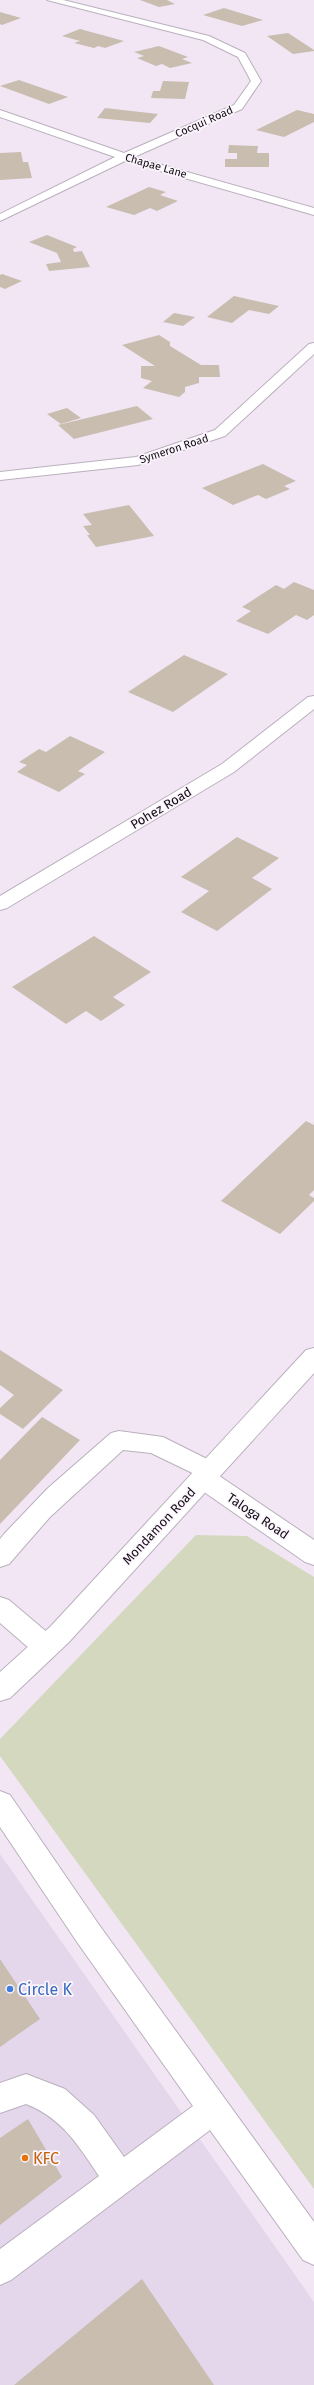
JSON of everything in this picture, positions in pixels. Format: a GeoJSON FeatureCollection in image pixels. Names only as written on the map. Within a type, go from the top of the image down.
{"type":"FeatureCollection","features":[{"type":"Feature","properties":{"kind":"street","name":"Cocqui Road"},"geometry":{"type":"LineString","coordinates":[[0,218],[124,157],[238,107],[256,81],[242,55],[206,38],[52,0]]}},
{"type":"Feature","properties":{"kind":"street","name":"Chapae Lane"},"geometry":{"type":"LineString","coordinates":[[0,113],[124,157],[314,212]]}},
{"type":"Feature","properties":{"kind":"street","name":"Symeron Road"},"geometry":{"type":"LineString","coordinates":[[0,476],[138,461],[220,433],[314,347]]}},
{"type":"Feature","properties":{"kind":"street","name":"Pohez Road"},"geometry":{"type":"LineString","coordinates":[[0,904],[228,768],[314,700]]}},
{"type":"Feature","properties":{"kind":"street","name":"Mondamon Road"},"geometry":{"type":"LineString","coordinates":[[0,1689],[46,1647],[314,1357]]}},
{"type":"Feature","properties":{"kind":"street","name":"Taloga Road"},"geometry":{"type":"LineString","coordinates":[[206,1475],[314,1554]]}},
{"type":"Feature","properties":{"kind":"lane"},"geometry":{"type":"LineString","coordinates":[[0,1557],[15,1538],[91,1463],[119,1440],[155,1444],[206,1475]]}},
{"type":"Feature","properties":{"kind":"lane"},"geometry":{"type":"LineString","coordinates":[[0,1608],[46,1647]]}},
{"type":"Feature","properties":{"kind":"lane"},"geometry":{"type":"LineString","coordinates":[[0,1804],[87,1932],[215,2108],[314,2249]]}},
{"type":"Feature","properties":{"kind":"lane"},"geometry":{"type":"LineString","coordinates":[[0,2098],[26,2089],[54,2100],[84,2126],[120,2179]]}},
{"type":"Feature","properties":{"kind":"lane"},"geometry":{"type":"LineString","coordinates":[[0,2269],[215,2108]]}},
{"type":"Feature","properties":{"kind":"shaded area"},"geometry":{"type":"Polygon","coordinates":[[[0,1854],[314,2302],[314,2385],[0,2385],[0,1854]]]}},
{"type":"Feature","properties":{"kind":"green space"},"geometry":{"type":"Polygon","coordinates":[[[196,1535],[247,1536],[314,1577],[314,2189],[0,1756],[0,1739],[196,1535]]]}},
{"type":"Feature","properties":{"kind":"building"},"geometry":{"type":"Polygon","coordinates":[[[140,0],[167,0],[175,4],[159,7],[140,0]]]}},
{"type":"Feature","properties":{"kind":"building"},"geometry":{"type":"Polygon","coordinates":[[[224,8],[263,20],[242,26],[203,15],[224,8]]]}},
{"type":"Feature","properties":{"kind":"building"},"geometry":{"type":"Polygon","coordinates":[[[0,12],[21,18],[2,25],[0,24],[0,12]]]}},
{"type":"Feature","properties":{"kind":"building"},"geometry":{"type":"Polygon","coordinates":[[[80,29],[124,41],[105,48],[98,46],[94,48],[74,43],[80,41],[62,36],[80,29]]]}},
{"type":"Feature","properties":{"kind":"building"},"geometry":{"type":"Polygon","coordinates":[[[288,33],[314,51],[293,54],[267,36],[288,33]]]}},
{"type":"Feature","properties":{"kind":"building"},"geometry":{"type":"Polygon","coordinates":[[[159,46],[188,57],[182,59],[192,63],[170,68],[162,64],[156,66],[137,58],[144,56],[134,52],[159,46]]]}},
{"type":"Feature","properties":{"kind":"building"},"geometry":{"type":"Polygon","coordinates":[[[19,80],[68,97],[49,104],[0,86],[19,80]]]}},
{"type":"Feature","properties":{"kind":"building"},"geometry":{"type":"Polygon","coordinates":[[[163,81],[189,82],[185,99],[151,98],[153,91],[160,91],[163,81]]]}},
{"type":"Feature","properties":{"kind":"building"},"geometry":{"type":"Polygon","coordinates":[[[105,108],[158,114],[150,123],[97,118],[105,108]]]}},
{"type":"Feature","properties":{"kind":"building"},"geometry":{"type":"Polygon","coordinates":[[[297,110],[314,114],[314,122],[284,137],[256,130],[297,110]]]}},
{"type":"Feature","properties":{"kind":"building"},"geometry":{"type":"Polygon","coordinates":[[[229,145],[258,146],[257,153],[269,153],[269,167],[225,167],[225,159],[237,159],[237,153],[228,153],[229,145]]]}},
{"type":"Feature","properties":{"kind":"building"},"geometry":{"type":"Polygon","coordinates":[[[21,152],[23,162],[28,162],[32,178],[0,180],[0,153],[21,152]]]}},
{"type":"Feature","properties":{"kind":"building"},"geometry":{"type":"Polygon","coordinates":[[[149,187],[166,192],[160,195],[178,201],[157,211],[150,208],[134,215],[106,207],[149,187]]]}},
{"type":"Feature","properties":{"kind":"building"},"geometry":{"type":"Polygon","coordinates":[[[47,235],[77,247],[73,249],[74,252],[82,251],[90,267],[49,271],[46,264],[61,262],[57,253],[29,242],[47,235]]]}},
{"type":"Feature","properties":{"kind":"building"},"geometry":{"type":"Polygon","coordinates":[[[2,274],[22,281],[5,289],[0,287],[0,275],[2,274]]]}},
{"type":"Feature","properties":{"kind":"building"},"geometry":{"type":"Polygon","coordinates":[[[234,296],[279,306],[269,314],[249,310],[232,323],[207,317],[234,296]]]}},
{"type":"Feature","properties":{"kind":"building"},"geometry":{"type":"Polygon","coordinates":[[[174,313],[195,317],[183,326],[163,322],[174,313]]]}},
{"type":"Feature","properties":{"kind":"building"},"geometry":{"type":"Polygon","coordinates":[[[159,335],[170,342],[170,346],[201,365],[219,365],[220,377],[199,377],[199,383],[185,387],[185,392],[179,397],[143,388],[152,381],[141,378],[141,366],[155,366],[122,345],[159,335]]]}},
{"type":"Feature","properties":{"kind":"building"},"geometry":{"type":"Polygon","coordinates":[[[137,406],[153,419],[74,439],[58,425],[137,406]]]}},
{"type":"Feature","properties":{"kind":"building"},"geometry":{"type":"Polygon","coordinates":[[[67,408],[81,418],[61,424],[47,414],[67,408]]]}},
{"type":"Feature","properties":{"kind":"building"},"geometry":{"type":"Polygon","coordinates":[[[263,464],[296,481],[284,486],[290,489],[266,499],[258,495],[233,505],[202,488],[263,464]]]}},
{"type":"Feature","properties":{"kind":"building"},"geometry":{"type":"Polygon","coordinates":[[[129,505],[154,536],[96,547],[87,535],[90,535],[83,526],[92,525],[83,514],[129,505]]]}},
{"type":"Feature","properties":{"kind":"building"},"geometry":{"type":"Polygon","coordinates":[[[294,582],[314,590],[314,615],[307,620],[296,615],[268,634],[236,621],[251,611],[242,607],[276,585],[284,589],[294,582]]]}},
{"type":"Feature","properties":{"kind":"building"},"geometry":{"type":"Polygon","coordinates":[[[184,655],[228,674],[173,712],[128,692],[184,655]]]}},
{"type":"Feature","properties":{"kind":"building"},"geometry":{"type":"Polygon","coordinates":[[[70,736],[105,752],[78,771],[85,774],[59,792],[17,772],[27,765],[19,762],[39,749],[46,752],[70,736]]]}},
{"type":"Feature","properties":{"kind":"building"},"geometry":{"type":"Polygon","coordinates":[[[237,837],[279,858],[252,878],[272,889],[217,931],[181,912],[209,891],[181,877],[237,837]]]}},
{"type":"Feature","properties":{"kind":"building"},"geometry":{"type":"Polygon","coordinates":[[[94,936],[151,972],[113,997],[125,1005],[101,1021],[86,1011],[66,1024],[12,987],[94,936]]]}},
{"type":"Feature","properties":{"kind":"building"},"geometry":{"type":"Polygon","coordinates":[[[306,1121],[314,1125],[314,1190],[309,1195],[314,1198],[314,1201],[280,1234],[221,1201],[306,1121]]]}},
{"type":"Feature","properties":{"kind":"building"},"geometry":{"type":"Polygon","coordinates":[[[0,1350],[63,1390],[23,1429],[0,1414],[0,1408],[14,1395],[0,1385],[0,1350]]]}},
{"type":"Feature","properties":{"kind":"building"},"geometry":{"type":"Polygon","coordinates":[[[42,1417],[80,1440],[0,1524],[0,1460],[42,1417]]]}},
{"type":"Feature","properties":{"kind":"building","name":"Circle K"},"geometry":{"type":"Polygon","coordinates":[[[0,1959],[40,2019],[0,2047],[0,1959]]]}},
{"type":"Feature","properties":{"kind":"building","name":"KFC"},"geometry":{"type":"Polygon","coordinates":[[[28,2119],[62,2177],[0,2225],[0,2138],[28,2119]]]}},
{"type":"Feature","properties":{"kind":"building"},"geometry":{"type":"Polygon","coordinates":[[[142,2279],[214,2385],[14,2385],[142,2279]]]}},
{"type":"Feature","properties":{"kind":"place","name":"Circle K"},"geometry":{"type":"Point","coordinates":[10,1989]}},
{"type":"Feature","properties":{"kind":"place","name":"KFC"},"geometry":{"type":"Point","coordinates":[25,2158]}}]}
